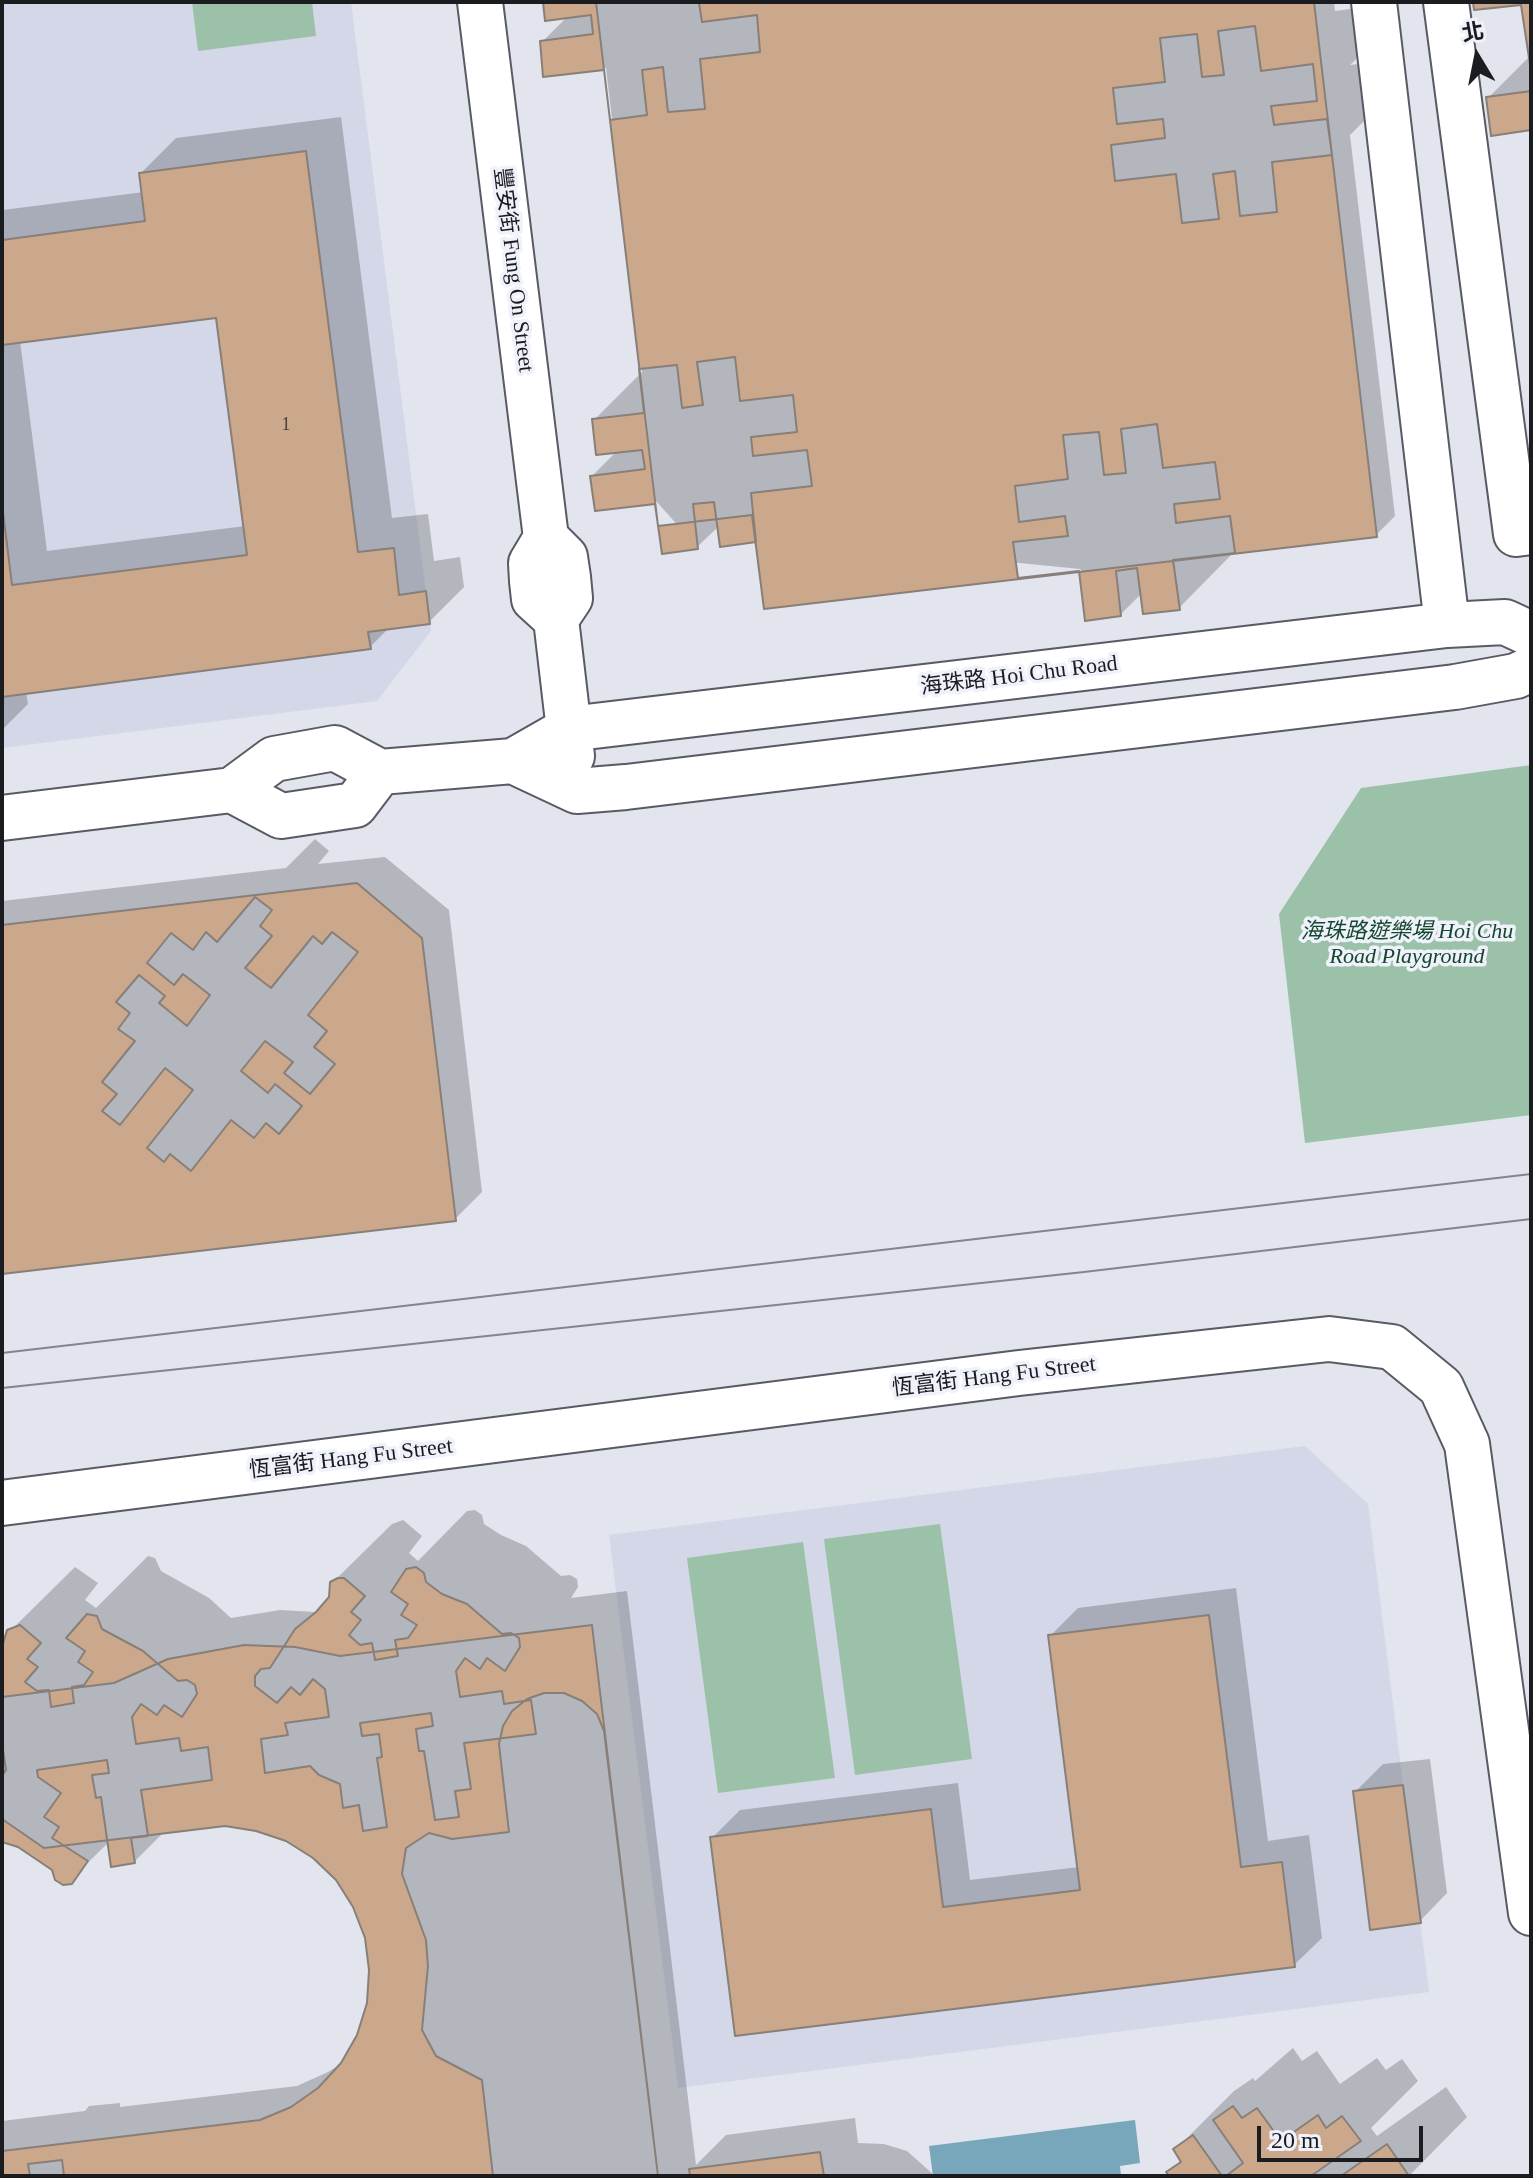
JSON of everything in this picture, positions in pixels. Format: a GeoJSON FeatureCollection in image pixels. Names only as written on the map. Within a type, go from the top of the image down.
{"type":"FeatureCollection","features":[{"type":"Feature","properties":{"kind":"street","name":"豐安街 Fung On Street"},"geometry":{"type":"LineString","coordinates":[[480,2],[546,538],[565,557],[568,577],[570,598],[556,619],[577,791]]}},
{"type":"Feature","properties":{"kind":"street"},"geometry":{"type":"LineString","coordinates":[[1374,2],[1447,625]]}},
{"type":"Feature","properties":{"kind":"street"},"geometry":{"type":"LineString","coordinates":[[1446,2],[1516,534],[1531,532]]}},
{"type":"Feature","properties":{"kind":"street","name":"海珠路 Hoi Chu Road"},"geometry":{"type":"LineString","coordinates":[[380,772],[513,761],[569,729],[1447,625],[1505,622],[1531,634]]}},
{"type":"Feature","properties":{"kind":"street"},"geometry":{"type":"LineString","coordinates":[[577,791],[1126,729],[1455,687],[1516,676],[1531,669]]}},
{"type":"Feature","properties":{"kind":"street"},"geometry":{"type":"LineString","coordinates":[[2,818],[232,790],[274,759],[335,748],[380,772],[355,805],[281,816],[232,790]]}},
{"type":"Feature","properties":{"kind":"street","name":"海珠路 Hoi Chu Road"},"geometry":{"type":"LineString","coordinates":[[513,761],[577,791]]}},
{"type":"Feature","properties":{"kind":"street","name":"恆富街 Hang Fu Street"},"geometry":{"type":"LineString","coordinates":[[2,1503],[1019,1373],[1329,1339],[1392,1347],[1441,1387],[1467,1444],[1531,1913]]}},
{"type":"Feature","properties":{"kind":"shaded area"},"geometry":{"type":"Polygon","coordinates":[[[2,2],[351,2],[431,631],[377,701],[2,748],[2,2]]]}},
{"type":"Feature","properties":{"kind":"shaded area"},"geometry":{"type":"Polygon","coordinates":[[[1305,1446],[1368,1504],[1429,1992],[678,2088],[609,1535],[1305,1446]]]}},
{"type":"Feature","properties":{"kind":"green space"},"geometry":{"type":"Polygon","coordinates":[[[192,2],[312,2],[316,36],[198,51],[192,2]]]}},
{"type":"Feature","properties":{"kind":"green space","name":"海珠路遊樂場 Hoi Chu Road Playground"},"geometry":{"type":"Polygon","coordinates":[[[1531,765],[1531,1115],[1305,1143],[1279,914],[1361,788],[1531,765]]]}},
{"type":"Feature","properties":{"kind":"green space"},"geometry":{"type":"Polygon","coordinates":[[[940,1524],[972,1759],[855,1775],[824,1539],[940,1524]]]}},
{"type":"Feature","properties":{"kind":"green space"},"geometry":{"type":"Polygon","coordinates":[[[803,1542],[835,1778],[718,1793],[687,1558],[803,1542]]]}},
{"type":"Feature","properties":{"kind":"water"},"geometry":{"type":"Polygon","coordinates":[[[1135,2120],[1140,2163],[1120,2166],[1121,2176],[933,2176],[929,2146],[1135,2120]]]}},
{"type":"Feature","properties":{"kind":"building"},"geometry":{"type":"Polygon","coordinates":[[[543,2],[705,2],[699,3],[702,22],[757,15],[760,52],[700,59],[705,109],[668,112],[663,67],[642,70],[647,115],[610,120],[604,70],[543,77],[540,41],[593,34],[591,15],[545,21],[543,2]]]}},
{"type":"Feature","properties":{"kind":"building"},"geometry":{"type":"Polygon","coordinates":[[[596,2],[1314,2],[1377,537],[764,609],[752,515],[658,526],[596,2]]]}},
{"type":"Feature","properties":{"kind":"building"},"geometry":{"type":"Polygon","coordinates":[[[1473,2],[1531,2],[1531,71],[1521,5],[1474,10],[1473,2]]]}},
{"type":"Feature","properties":{"kind":"building"},"geometry":{"type":"Polygon","coordinates":[[[1255,26],[1261,71],[1313,64],[1317,101],[1271,106],[1274,125],[1327,119],[1332,155],[1272,162],[1277,212],[1240,216],[1235,171],[1213,174],[1219,219],[1182,223],[1176,174],[1115,181],[1111,145],[1165,138],[1163,119],[1117,124],[1113,88],[1165,82],[1160,38],[1197,34],[1202,77],[1224,75],[1218,31],[1255,26]]]}},
{"type":"Feature","properties":{"kind":"building"},"geometry":{"type":"Polygon","coordinates":[[[1531,91],[1531,130],[1491,136],[1486,97],[1531,91]]]}},
{"type":"Feature","properties":{"kind":"building"},"geometry":{"type":"Polygon","coordinates":[[[306,151],[358,552],[394,548],[399,595],[426,591],[430,624],[368,632],[371,649],[2,697],[2,504],[12,585],[247,555],[216,318],[2,345],[2,240],[145,221],[139,173],[306,151]]]}},
{"type":"Feature","properties":{"kind":"building"},"geometry":{"type":"Polygon","coordinates":[[[735,357],[740,401],[793,395],[797,432],[751,437],[753,456],[807,450],[812,486],[751,493],[756,542],[720,547],[714,502],[693,504],[698,549],[662,554],[655,504],[595,511],[590,476],[645,469],[642,450],[596,455],[592,419],[644,413],[639,369],[677,365],[682,408],[703,405],[697,362],[735,357]]]}},
{"type":"Feature","properties":{"kind":"building"},"geometry":{"type":"Polygon","coordinates":[[[1157,424],[1163,468],[1215,462],[1220,499],[1174,504],[1176,523],[1230,516],[1235,553],[1173,560],[1180,610],[1143,614],[1137,568],[1116,571],[1121,616],[1085,621],[1079,571],[1018,578],[1013,542],[1068,536],[1065,516],[1019,522],[1015,486],[1068,479],[1063,435],[1099,432],[1104,475],[1126,473],[1121,429],[1157,424]]]}},
{"type":"Feature","properties":{"kind":"building"},"geometry":{"type":"Polygon","coordinates":[[[357,883],[422,938],[456,1221],[2,1274],[2,925],[357,883]]]}},
{"type":"Feature","properties":{"kind":"building"},"geometry":{"type":"Polygon","coordinates":[[[255,897],[272,910],[260,926],[272,936],[245,968],[271,988],[313,936],[322,944],[332,932],[358,952],[308,1015],[327,1031],[314,1047],[335,1064],[310,1094],[284,1073],[293,1062],[265,1041],[241,1071],[268,1093],[275,1084],[302,1106],[279,1134],[266,1123],[254,1138],[231,1120],[191,1171],[170,1154],[164,1162],[147,1148],[193,1090],[165,1068],[120,1125],[102,1111],[117,1094],[102,1082],[135,1041],[118,1029],[130,1013],[116,1002],[139,975],[165,996],[159,1003],[187,1026],[210,995],[183,974],[174,985],[147,963],[171,933],[193,950],[206,932],[217,942],[255,897]]]}},
{"type":"Feature","properties":{"kind":"building"},"geometry":{"type":"Polygon","coordinates":[[[416,1567],[424,1573],[426,1582],[442,1594],[467,1604],[502,1634],[511,1633],[519,1638],[520,1647],[505,1671],[487,1658],[480,1669],[465,1658],[456,1671],[460,1697],[502,1691],[504,1704],[531,1700],[536,1734],[464,1743],[471,1789],[455,1791],[459,1817],[435,1820],[424,1751],[419,1751],[416,1729],[433,1726],[431,1713],[360,1723],[362,1736],[379,1734],[382,1757],[377,1758],[387,1827],[363,1831],[359,1805],[343,1808],[340,1784],[319,1775],[310,1766],[265,1773],[261,1739],[288,1735],[285,1723],[329,1717],[325,1689],[313,1679],[300,1695],[291,1687],[277,1703],[255,1686],[255,1676],[261,1669],[270,1668],[295,1629],[329,1597],[330,1582],[338,1578],[344,1578],[365,1596],[351,1612],[361,1620],[349,1635],[360,1645],[372,1643],[375,1660],[398,1656],[395,1640],[408,1638],[417,1625],[401,1615],[408,1604],[391,1592],[406,1569],[416,1567]]]}},
{"type":"Feature","properties":{"kind":"building"},"geometry":{"type":"Polygon","coordinates":[[[87,1614],[97,1616],[102,1629],[143,1651],[178,1681],[187,1680],[195,1685],[197,1694],[182,1717],[164,1705],[157,1715],[141,1704],[132,1717],[136,1744],[179,1738],[181,1751],[208,1747],[212,1780],[141,1790],[148,1836],[131,1838],[135,1863],[111,1867],[101,1797],[96,1798],[92,1775],[109,1773],[107,1760],[37,1770],[38,1777],[61,1793],[44,1817],[59,1827],[52,1838],[88,1861],[72,1884],[63,1885],[55,1880],[52,1870],[18,1847],[2,1842],[2,1776],[6,1770],[2,1743],[2,1647],[7,1630],[20,1625],[41,1643],[27,1659],[38,1667],[25,1682],[37,1691],[49,1690],[51,1707],[74,1703],[72,1687],[84,1685],[93,1672],[78,1662],[85,1651],[66,1638],[87,1614]]]}},
{"type":"Feature","properties":{"kind":"building"},"geometry":{"type":"Polygon","coordinates":[[[1209,1615],[1241,1867],[1282,1862],[1295,1967],[735,2036],[710,1837],[931,1809],[943,1907],[1080,1890],[1048,1635],[1209,1615]]]}},
{"type":"Feature","properties":{"kind":"building"},"geometry":{"type":"Polygon","coordinates":[[[592,1625],[658,2176],[2,2176],[2,2151],[260,2120],[291,2107],[318,2088],[341,2063],[357,2035],[367,2003],[369,1970],[365,1938],[353,1907],[336,1880],[313,1858],[286,1841],[256,1831],[225,1826],[44,1848],[2,1819],[2,1697],[114,1683],[168,1659],[244,1645],[295,1647],[340,1656],[592,1625]]]}},
{"type":"Feature","properties":{"kind":"building"},"geometry":{"type":"Polygon","coordinates":[[[544,1693],[564,1693],[582,1701],[597,1714],[604,1731],[658,2176],[493,2176],[482,2080],[436,2056],[422,2030],[428,1966],[426,1940],[402,1874],[406,1848],[429,1833],[452,1839],[509,1832],[499,1744],[503,1726],[512,1711],[527,1699],[544,1693]]]}},
{"type":"Feature","properties":{"kind":"building"},"geometry":{"type":"Polygon","coordinates":[[[1403,1785],[1421,1923],[1370,1930],[1353,1791],[1403,1785]]]}},
{"type":"Feature","properties":{"kind":"building"},"geometry":{"type":"Polygon","coordinates":[[[1233,2106],[1242,2118],[1257,2108],[1281,2141],[1318,2115],[1326,2128],[1342,2116],[1361,2141],[1311,2176],[1226,2176],[1243,2163],[1213,2120],[1233,2106]]]}},
{"type":"Feature","properties":{"kind":"building"},"geometry":{"type":"Polygon","coordinates":[[[1193,2135],[1222,2176],[1169,2176],[1166,2172],[1181,2162],[1173,2149],[1193,2135]]]}},
{"type":"Feature","properties":{"kind":"building"},"geometry":{"type":"Polygon","coordinates":[[[1387,2144],[1409,2176],[1341,2176],[1387,2144]]]}},
{"type":"Feature","properties":{"kind":"building"},"geometry":{"type":"Polygon","coordinates":[[[820,2152],[824,2176],[690,2176],[689,2169],[820,2152]]]}},
{"type":"Feature","properties":{"kind":"building"},"geometry":{"type":"Polygon","coordinates":[[[62,2160],[64,2176],[30,2176],[28,2164],[62,2160]]]}},
{"type":"Feature","properties":{"kind":"tram line"},"geometry":{"type":"LineString","coordinates":[[2,1353],[1531,1174]]}},
{"type":"Feature","properties":{"kind":"tram line"},"geometry":{"type":"LineString","coordinates":[[2,1388],[1084,1272],[1531,1219]]}}]}
